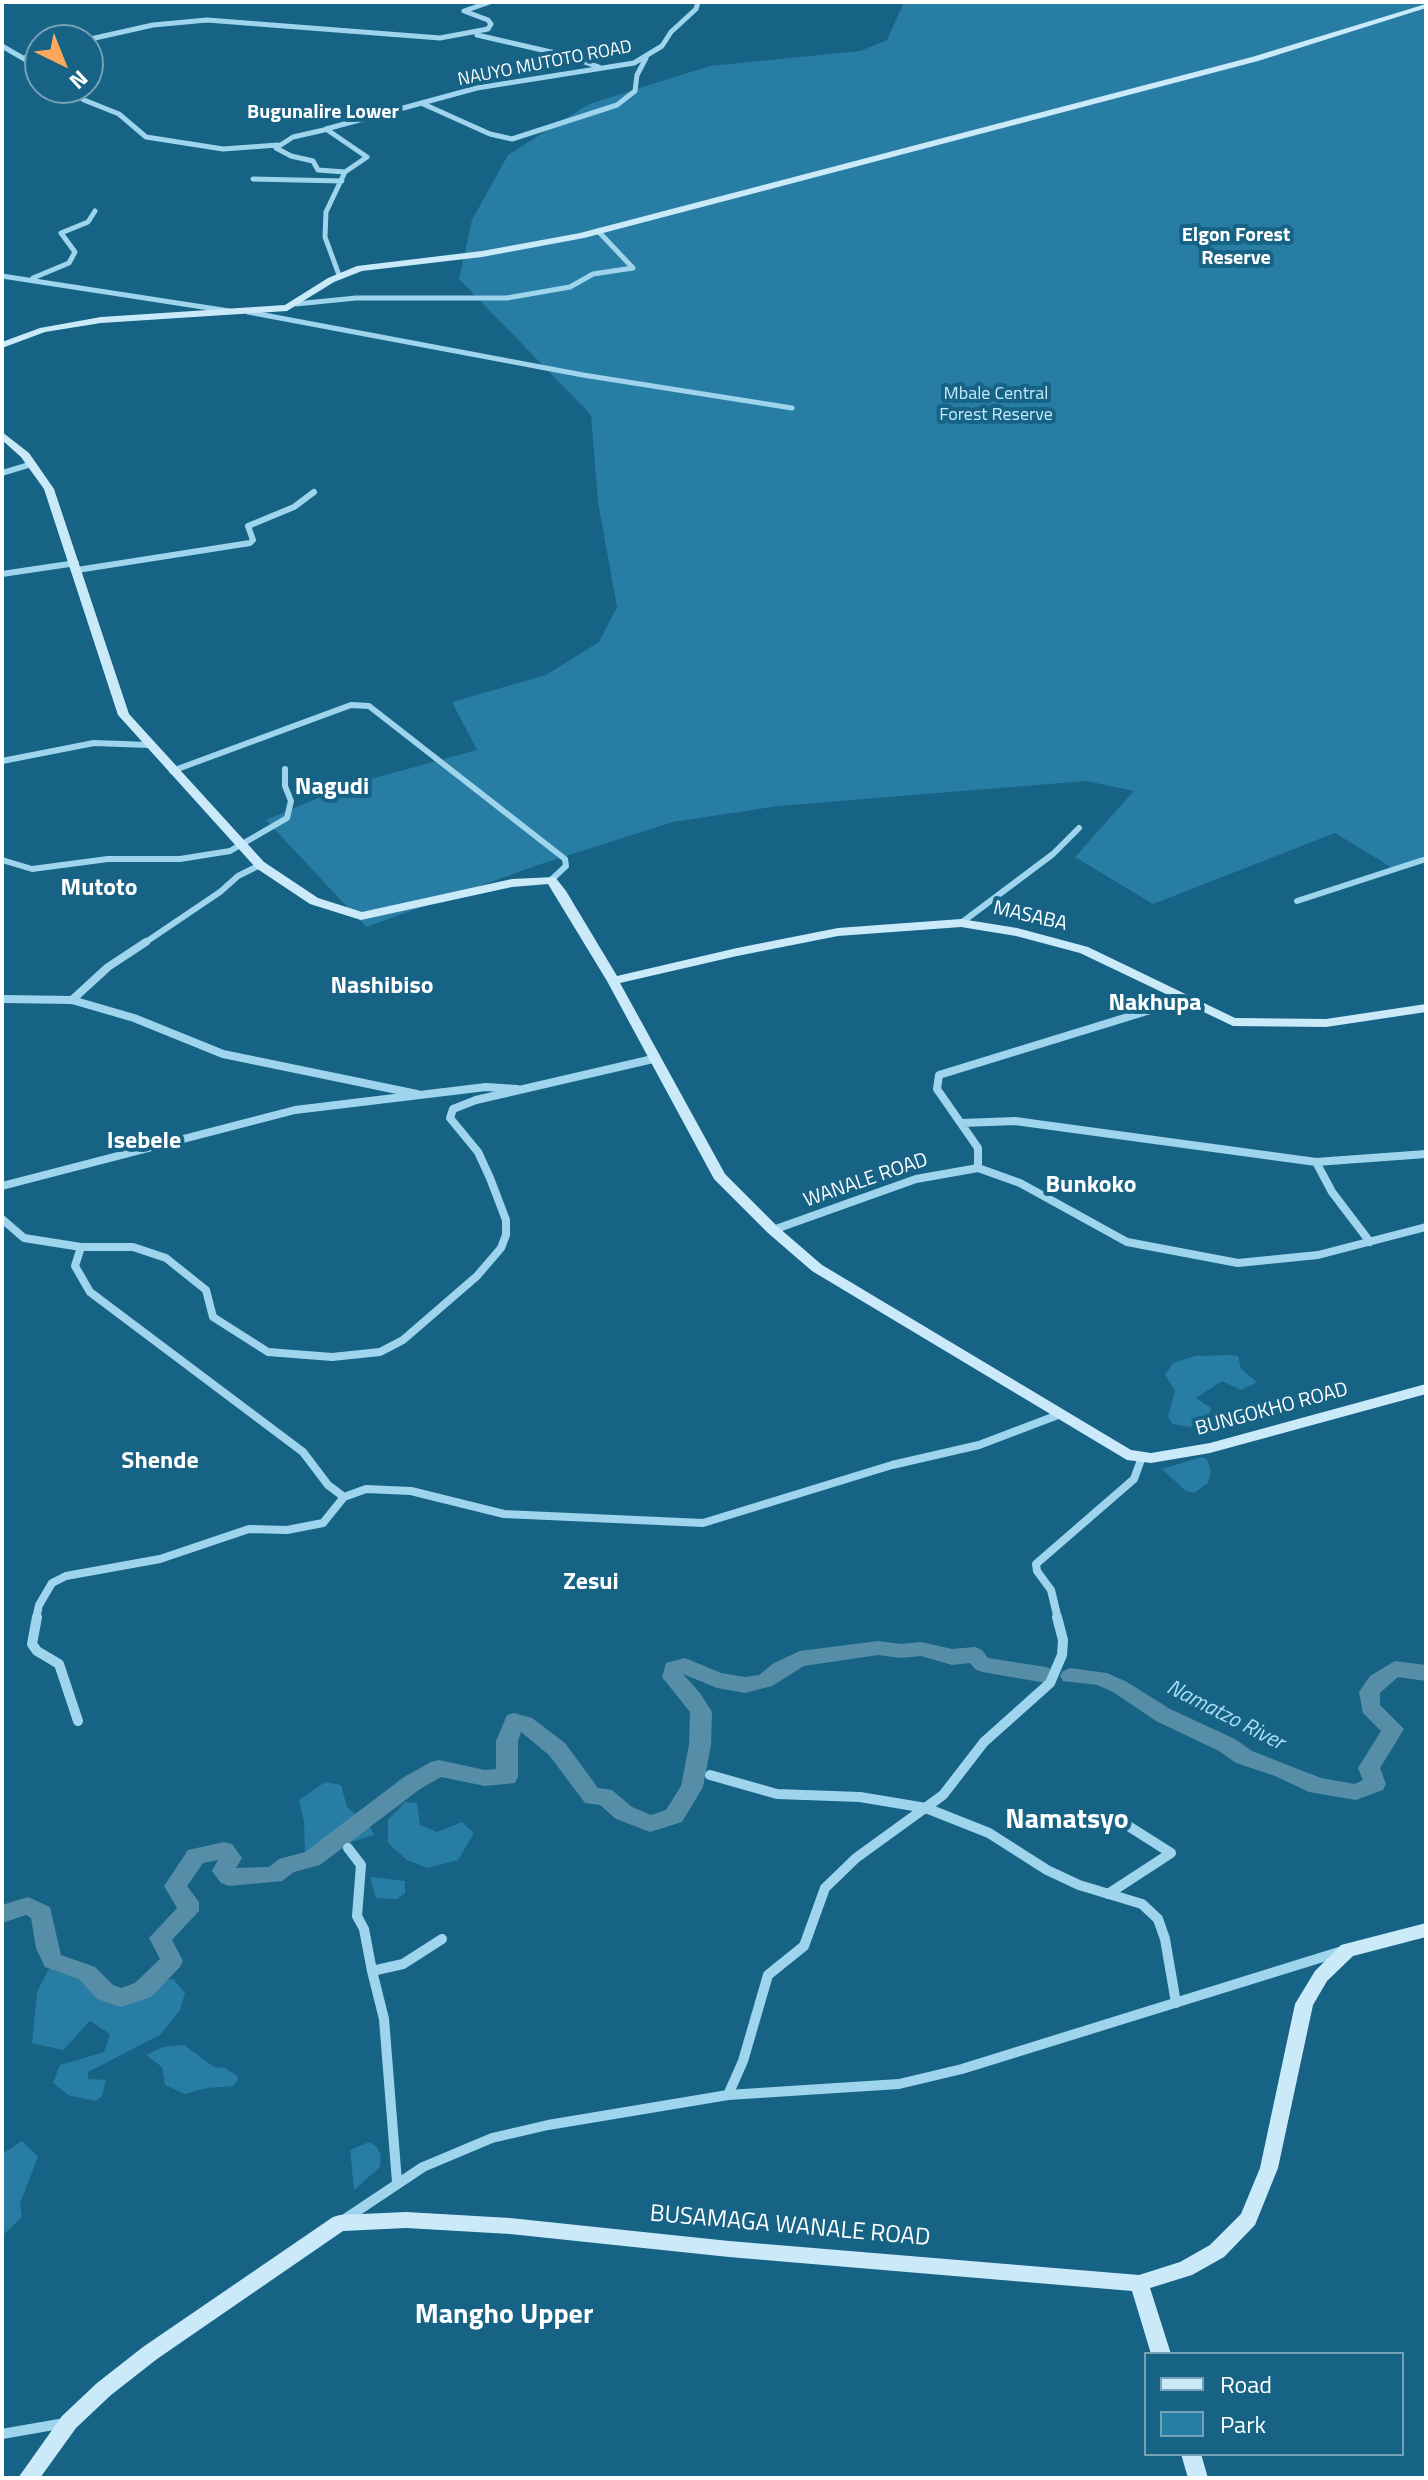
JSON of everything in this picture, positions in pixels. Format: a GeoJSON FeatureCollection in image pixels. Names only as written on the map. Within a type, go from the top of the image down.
{"type":"FeatureCollection","features":[{"type":"Feature","properties":{"kind":"street"},"geometry":{"type":"LineString","coordinates":[[104,36],[153,25],[207,20],[431,38],[473,34],[488,29],[491,24],[464,11],[490,2]]}},
{"type":"Feature","properties":{"kind":"street","name":"NAUYO MUTOTO ROAD"},"geometry":{"type":"LineString","coordinates":[[278,145],[293,137],[477,88],[621,67],[646,58],[667,41],[671,32],[696,9],[698,2]]}},
{"type":"Feature","properties":{"kind":"street"},"geometry":{"type":"LineString","coordinates":[[296,304],[339,275],[369,266],[515,249],[598,231],[1255,59],[1426,6]]}},
{"type":"Feature","properties":{"kind":"street"},"geometry":{"type":"LineString","coordinates":[[473,34],[524,44],[602,68]]}},
{"type":"Feature","properties":{"kind":"street"},"geometry":{"type":"LineString","coordinates":[[2,46],[24,56]]}},
{"type":"Feature","properties":{"kind":"street"},"geometry":{"type":"LineString","coordinates":[[420,103],[490,134],[512,139],[617,105],[635,91],[637,75],[646,58]]}},
{"type":"Feature","properties":{"kind":"street"},"geometry":{"type":"LineString","coordinates":[[94,104],[119,114],[146,137],[223,149],[278,145],[280,152],[313,161],[318,170],[345,172]]}},
{"type":"Feature","properties":{"kind":"street"},"geometry":{"type":"LineString","coordinates":[[324,130],[367,156],[345,172],[326,212],[325,237],[339,275]]}},
{"type":"Feature","properties":{"kind":"street"},"geometry":{"type":"LineString","coordinates":[[253,179],[342,181]]}},
{"type":"Feature","properties":{"kind":"street"},"geometry":{"type":"LineString","coordinates":[[29,280],[69,263],[75,252],[61,233],[88,222],[95,211]]}},
{"type":"Feature","properties":{"kind":"street"},"geometry":{"type":"LineString","coordinates":[[2,345],[28,334],[81,322],[282,309],[296,304],[356,298],[507,298],[570,287],[593,274],[633,268],[598,231]]}},
{"type":"Feature","properties":{"kind":"street"},"geometry":{"type":"LineString","coordinates":[[2,276],[243,312],[583,375],[792,408]]}},
{"type":"Feature","properties":{"kind":"street"},"geometry":{"type":"LineString","coordinates":[[2,435],[32,464],[49,489],[117,690],[119,708],[172,771],[260,865],[314,901],[361,916],[512,883],[551,880],[566,866],[565,859],[369,706],[351,705],[172,771]]}},
{"type":"Feature","properties":{"kind":"street"},"geometry":{"type":"LineString","coordinates":[[2,473],[32,464]]}},
{"type":"Feature","properties":{"kind":"street"},"geometry":{"type":"LineString","coordinates":[[2,574],[250,543],[253,540],[248,526],[294,507],[314,492]]}},
{"type":"Feature","properties":{"kind":"street"},"geometry":{"type":"LineString","coordinates":[[2,761],[94,743],[149,745]]}},
{"type":"Feature","properties":{"kind":"street"},"geometry":{"type":"LineString","coordinates":[[2,860],[42,868],[108,859],[192,858],[242,846],[278,826],[289,814],[291,801],[285,786],[285,769]]}},
{"type":"Feature","properties":{"kind":"street"},"geometry":{"type":"LineString","coordinates":[[961,923],[1043,862],[1079,828]]}},
{"type":"Feature","properties":{"kind":"street"},"geometry":{"type":"LineString","coordinates":[[1297,901],[1426,859]]}},
{"type":"Feature","properties":{"kind":"street"},"geometry":{"type":"LineString","coordinates":[[72,1000],[108,967],[220,892],[238,876],[260,865]]}},
{"type":"Feature","properties":{"kind":"street"},"geometry":{"type":"LineString","coordinates":[[551,880],[613,981],[719,1176],[773,1230],[817,1268],[1058,1415],[1134,1456],[1134,1479],[1036,1564],[1037,1571],[1051,1590],[1064,1646],[1050,1683],[1002,1723],[977,1750],[955,1783],[926,1808],[856,1858],[825,1888],[804,1946],[768,1975],[743,2061],[728,2095]]}},
{"type":"Feature","properties":{"kind":"street","name":"MASABA"},"geometry":{"type":"LineString","coordinates":[[613,981],[838,932],[961,923],[1017,932],[1084,950],[1219,1017],[1247,1024],[1326,1023],[1426,1008]]}},
{"type":"Feature","properties":{"kind":"street"},"geometry":{"type":"LineString","coordinates":[[2,999],[72,1000],[134,1018],[223,1054],[426,1096]]}},
{"type":"Feature","properties":{"kind":"street"},"geometry":{"type":"LineString","coordinates":[[978,1168],[978,1148],[937,1089],[939,1075],[1183,1000]]}},
{"type":"Feature","properties":{"kind":"street"},"geometry":{"type":"LineString","coordinates":[[2,1219],[24,1238],[81,1247],[133,1247],[166,1258],[206,1290],[213,1317],[268,1352],[332,1357],[380,1352],[403,1340],[477,1276],[501,1248],[506,1235],[506,1220],[490,1178],[481,1157],[450,1118],[453,1109],[462,1104],[653,1059]]}},
{"type":"Feature","properties":{"kind":"street"},"geometry":{"type":"LineString","coordinates":[[2,1186],[295,1110],[486,1087],[526,1090]]}},
{"type":"Feature","properties":{"kind":"street"},"geometry":{"type":"LineString","coordinates":[[962,1123],[1015,1121],[1316,1162],[1426,1154]]}},
{"type":"Feature","properties":{"kind":"street"},"geometry":{"type":"LineString","coordinates":[[1316,1162],[1332,1192],[1370,1242]]}},
{"type":"Feature","properties":{"kind":"street","name":"WANALE ROAD"},"geometry":{"type":"LineString","coordinates":[[773,1230],[916,1179],[978,1168],[1013,1179],[1117,1239],[1238,1263],[1282,1261],[1426,1227]]}},
{"type":"Feature","properties":{"kind":"street"},"geometry":{"type":"LineString","coordinates":[[81,1247],[75,1266],[90,1292],[303,1452],[328,1485],[344,1497]]}},
{"type":"Feature","properties":{"kind":"street","name":"BUNGOKHO ROAD"},"geometry":{"type":"LineString","coordinates":[[1134,1456],[1167,1457],[1210,1448],[1426,1389]]}},
{"type":"Feature","properties":{"kind":"street"},"geometry":{"type":"LineString","coordinates":[[78,1721],[59,1664],[37,1651],[32,1644],[39,1605],[52,1583],[66,1576],[160,1559],[249,1529],[287,1530],[323,1523],[344,1497],[366,1489],[386,1488],[504,1514],[703,1523],[878,1469],[979,1445],[1058,1415]]}},
{"type":"Feature","properties":{"kind":"street"},"geometry":{"type":"LineString","coordinates":[[710,1775],[777,1794],[860,1797],[926,1808],[989,1833],[1047,1870],[1142,1904],[1158,1919],[1165,1939],[1176,2003]]}},
{"type":"Feature","properties":{"kind":"street"},"geometry":{"type":"LineString","coordinates":[[1108,1894],[1171,1853],[1122,1822]]}},
{"type":"Feature","properties":{"kind":"street"},"geometry":{"type":"LineString","coordinates":[[348,1848],[361,1865],[357,1916],[364,1929],[384,2019],[397,2182]]}},
{"type":"Feature","properties":{"kind":"street"},"geometry":{"type":"LineString","coordinates":[[28,2478],[69,2422],[104,2389],[150,2353],[397,2182],[442,2157],[492,2138],[548,2125],[728,2095],[899,2084],[962,2069],[1347,1950],[1426,1930]]}},
{"type":"Feature","properties":{"kind":"street"},"geometry":{"type":"LineString","coordinates":[[372,1971],[403,1964],[442,1939]]}},
{"type":"Feature","properties":{"kind":"street","name":"BUSAMAGA WANALE ROAD"},"geometry":{"type":"LineString","coordinates":[[340,2223],[406,2220],[510,2226],[729,2249],[1139,2283],[1185,2269],[1217,2251],[1248,2219],[1269,2168],[1304,2004],[1321,1976],[1347,1950]]}},
{"type":"Feature","properties":{"kind":"street"},"geometry":{"type":"LineString","coordinates":[[1139,2283],[1160,2352]]}},
{"type":"Feature","properties":{"kind":"street"},"geometry":{"type":"LineString","coordinates":[[2,2434],[69,2422]]}},
{"type":"Feature","properties":{"kind":"street"},"geometry":{"type":"LineString","coordinates":[[1192,2456],[1198,2478]]}},
{"type":"Feature","properties":{"kind":"green space","name":"Mbale Central Forest Reserve"},"geometry":{"type":"Polygon","coordinates":[[[904,2],[1426,2],[1426,855],[1394,869],[1335,833],[1153,904],[1075,857],[1134,791],[1086,781],[778,806],[673,822],[541,864],[366,927],[266,820],[349,785],[477,750],[452,702],[546,675],[599,642],[617,607],[598,502],[591,415],[459,279],[472,220],[508,155],[589,104],[710,66],[860,51],[887,40],[904,2]]]}},
{"type":"Feature","properties":{"kind":"green space"},"geometry":{"type":"Polygon","coordinates":[[[1195,1356],[1238,1356],[1241,1369],[1257,1382],[1241,1390],[1222,1381],[1196,1398],[1211,1408],[1210,1413],[1191,1427],[1172,1424],[1168,1416],[1175,1391],[1165,1375],[1173,1363],[1195,1356]]]}},
{"type":"Feature","properties":{"kind":"green space"},"geometry":{"type":"Polygon","coordinates":[[[1202,1457],[1207,1459],[1211,1471],[1208,1483],[1194,1493],[1186,1491],[1162,1469],[1202,1457]]]}},
{"type":"Feature","properties":{"kind":"green space"},"geometry":{"type":"Polygon","coordinates":[[[325,1782],[341,1785],[347,1807],[369,1825],[374,1835],[348,1843],[324,1857],[305,1854],[304,1822],[299,1800],[325,1782]]]}},
{"type":"Feature","properties":{"kind":"green space"},"geometry":{"type":"Polygon","coordinates":[[[405,1802],[417,1803],[420,1825],[437,1832],[462,1822],[474,1833],[458,1860],[427,1868],[407,1860],[388,1843],[388,1820],[405,1802]]]}},
{"type":"Feature","properties":{"kind":"green space"},"geometry":{"type":"Polygon","coordinates":[[[370,1877],[405,1881],[405,1893],[397,1899],[376,1898],[370,1877]]]}},
{"type":"Feature","properties":{"kind":"green space"},"geometry":{"type":"Polygon","coordinates":[[[53,1961],[87,1973],[105,1992],[121,1998],[143,1990],[158,1980],[173,1979],[185,1993],[180,2010],[160,2035],[88,2072],[88,2079],[106,2080],[102,2096],[95,2101],[68,2095],[53,2083],[60,2065],[104,2052],[110,2034],[90,2021],[63,2050],[32,2043],[37,1992],[53,1961]]]}},
{"type":"Feature","properties":{"kind":"green space"},"geometry":{"type":"Polygon","coordinates":[[[184,2045],[214,2067],[225,2068],[238,2080],[233,2086],[185,2094],[165,2085],[162,2067],[146,2055],[163,2047],[184,2045]]]}},
{"type":"Feature","properties":{"kind":"green space"},"geometry":{"type":"Polygon","coordinates":[[[22,2141],[38,2157],[20,2203],[22,2217],[2,2236],[2,2154],[22,2141]]]}},
{"type":"Feature","properties":{"kind":"green space"},"geometry":{"type":"Polygon","coordinates":[[[369,2142],[376,2146],[381,2155],[380,2167],[354,2190],[350,2150],[369,2142]]]}},
{"type":"Feature","properties":{"kind":"waterway"},"geometry":{"type":"LineString","coordinates":[[2,1914],[28,1906],[42,1913],[47,1948],[53,1961],[87,1973],[105,1992],[121,1998],[143,1990],[172,1961],[160,1938],[188,1911],[188,1902],[175,1886],[196,1856],[224,1850],[231,1858],[223,1871],[229,1877],[274,1875],[287,1865],[312,1859],[412,1783],[439,1768],[485,1778],[507,1777],[507,1741],[514,1721],[525,1724],[557,1749],[593,1797],[604,1796],[624,1813],[650,1824],[674,1816],[692,1787],[700,1745],[701,1712],[693,1698],[672,1677],[673,1668],[685,1666],[717,1680],[745,1685],[765,1681],[781,1668],[800,1659],[878,1648],[901,1651],[921,1649],[952,1657],[975,1655],[982,1664],[1046,1675]]}},
{"type":"Feature","properties":{"kind":"waterway","name":"Namatzo River"},"geometry":{"type":"LineString","coordinates":[[1070,1676],[1100,1678],[1120,1687],[1163,1715],[1227,1745],[1244,1757],[1317,1786],[1356,1792],[1375,1784],[1369,1768],[1393,1729],[1370,1708],[1369,1692],[1377,1681],[1395,1669],[1426,1673]]}},
{"type":"Feature","properties":{"kind":"district","name":"Bugunalire Lower"},"geometry":{"type":"Point","coordinates":[323,113]}},
{"type":"Feature","properties":{"kind":"district","name":"Elgon Forest Reserve"},"geometry":{"type":"Point","coordinates":[1236,248]}},
{"type":"Feature","properties":{"kind":"district","name":"Nagudi"},"geometry":{"type":"Point","coordinates":[332,788]}},
{"type":"Feature","properties":{"kind":"district","name":"Mutoto"},"geometry":{"type":"Point","coordinates":[99,889]}},
{"type":"Feature","properties":{"kind":"district","name":"Nashibiso"},"geometry":{"type":"Point","coordinates":[382,987]}},
{"type":"Feature","properties":{"kind":"district","name":"Nakhupa"},"geometry":{"type":"Point","coordinates":[1155,1004]}},
{"type":"Feature","properties":{"kind":"district","name":"Isebele"},"geometry":{"type":"Point","coordinates":[144,1142]}},
{"type":"Feature","properties":{"kind":"district","name":"Bunkoko"},"geometry":{"type":"Point","coordinates":[1091,1186]}},
{"type":"Feature","properties":{"kind":"district","name":"Shende"},"geometry":{"type":"Point","coordinates":[160,1462]}},
{"type":"Feature","properties":{"kind":"district","name":"Zesui"},"geometry":{"type":"Point","coordinates":[591,1583]}},
{"type":"Feature","properties":{"kind":"district","name":"Namatsyo"},"geometry":{"type":"Point","coordinates":[1067,1821]}},
{"type":"Feature","properties":{"kind":"district","name":"Mangho Upper"},"geometry":{"type":"Point","coordinates":[504,2316]}}]}
